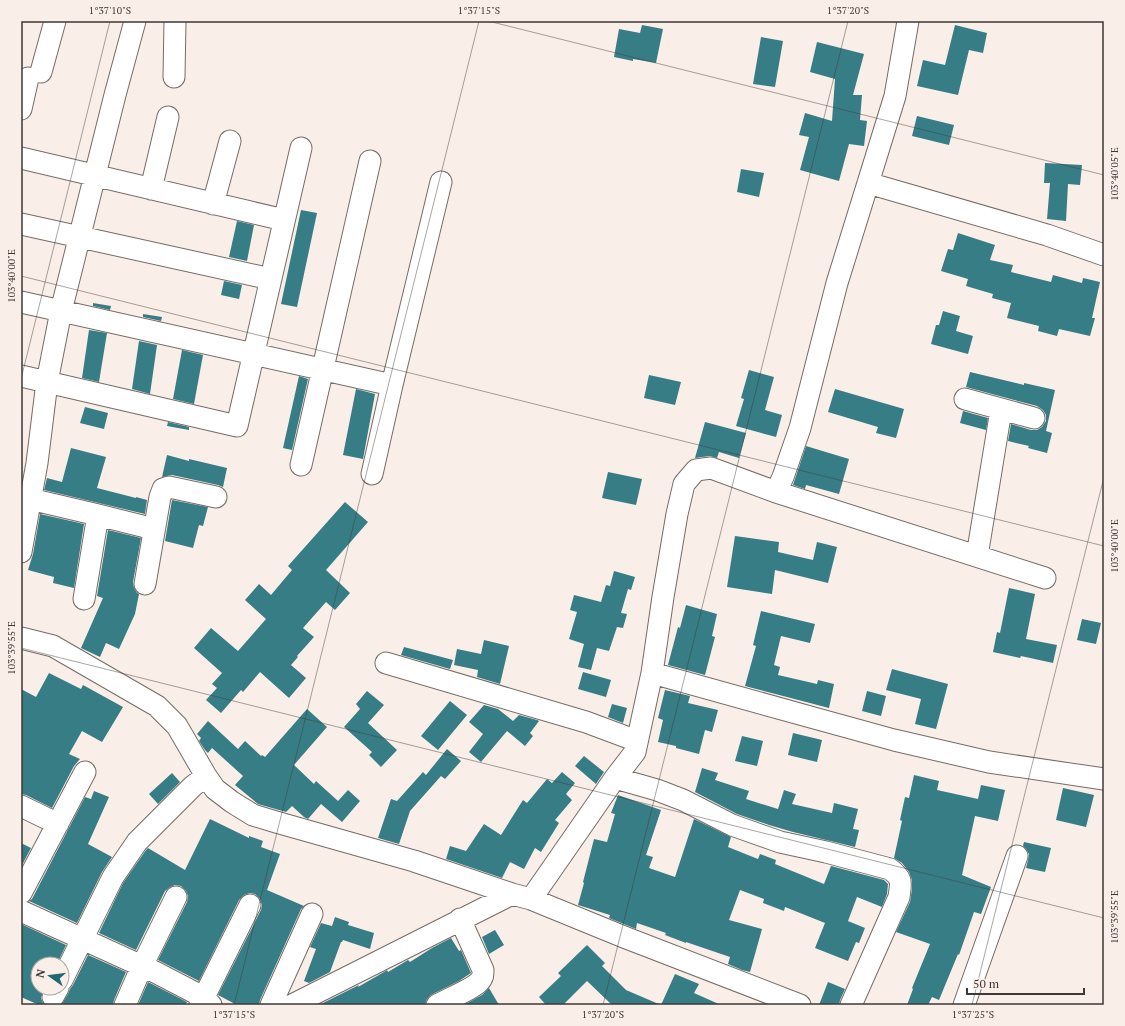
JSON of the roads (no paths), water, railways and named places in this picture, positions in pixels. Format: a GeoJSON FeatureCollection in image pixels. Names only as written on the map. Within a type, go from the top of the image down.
{"type":"FeatureCollection","features":[{"type":"Feature","properties":{"kind":"street"},"geometry":{"type":"LineString","coordinates":[[21,109],[55,21]]}},
{"type":"Feature","properties":{"kind":"street"},"geometry":{"type":"LineString","coordinates":[[21,552],[30,499],[29,461],[61,311],[135,21]]}},
{"type":"Feature","properties":{"kind":"street"},"geometry":{"type":"LineString","coordinates":[[174,77],[175,21]]}},
{"type":"Feature","properties":{"kind":"street"},"geometry":{"type":"LineString","coordinates":[[776,492],[783,477],[800,428],[837,283],[895,96],[908,21]]}},
{"type":"Feature","properties":{"kind":"street"},"geometry":{"type":"LineString","coordinates":[[151,189],[168,118]]}},
{"type":"Feature","properties":{"kind":"street"},"geometry":{"type":"LineString","coordinates":[[213,204],[230,141]]}},
{"type":"Feature","properties":{"kind":"street"},"geometry":{"type":"LineString","coordinates":[[21,376],[237,426],[301,148]]}},
{"type":"Feature","properties":{"kind":"street"},"geometry":{"type":"LineString","coordinates":[[21,158],[284,220]]}},
{"type":"Feature","properties":{"kind":"street"},"geometry":{"type":"LineString","coordinates":[[301,465],[370,160]]}},
{"type":"Feature","properties":{"kind":"street"},"geometry":{"type":"LineString","coordinates":[[372,474],[441,182]]}},
{"type":"Feature","properties":{"kind":"street"},"geometry":{"type":"LineString","coordinates":[[868,183],[1047,236],[1104,255]]}},
{"type":"Feature","properties":{"kind":"street"},"geometry":{"type":"LineString","coordinates":[[21,224],[271,279]]}},
{"type":"Feature","properties":{"kind":"street"},"geometry":{"type":"LineString","coordinates":[[21,302],[392,385]]}},
{"type":"Feature","properties":{"kind":"street"},"geometry":{"type":"LineString","coordinates":[[965,399],[1034,418]]}},
{"type":"Feature","properties":{"kind":"street"},"geometry":{"type":"LineString","coordinates":[[978,556],[1001,410]]}},
{"type":"Feature","properties":{"kind":"street"},"geometry":{"type":"LineString","coordinates":[[292,1005],[460,919],[522,896],[635,752],[652,673],[677,514],[684,484],[696,470],[711,468],[776,492],[1045,578]]}},
{"type":"Feature","properties":{"kind":"street"},"geometry":{"type":"LineString","coordinates":[[145,584],[160,497],[163,490],[169,487],[216,497]]}},
{"type":"Feature","properties":{"kind":"street"},"geometry":{"type":"LineString","coordinates":[[30,499],[154,529]]}},
{"type":"Feature","properties":{"kind":"street"},"geometry":{"type":"LineString","coordinates":[[84,599],[98,515]]}},
{"type":"Feature","properties":{"kind":"street"},"geometry":{"type":"LineString","coordinates":[[21,638],[53,646],[157,706],[177,726],[215,789],[253,815],[414,860],[522,896],[800,1005]]}},
{"type":"Feature","properties":{"kind":"street"},"geometry":{"type":"LineString","coordinates":[[386,663],[586,722],[637,741]]}},
{"type":"Feature","properties":{"kind":"street"},"geometry":{"type":"LineString","coordinates":[[652,673],[894,740],[989,762],[1104,778]]}},
{"type":"Feature","properties":{"kind":"street"},"geometry":{"type":"LineString","coordinates":[[21,893],[85,772]]}},
{"type":"Feature","properties":{"kind":"street"},"geometry":{"type":"LineString","coordinates":[[70,964],[113,877],[137,842],[193,786],[206,776]]}},
{"type":"Feature","properties":{"kind":"street"},"geometry":{"type":"LineString","coordinates":[[615,778],[656,790],[683,800],[732,825],[780,842],[890,868],[897,874],[901,883],[899,897],[851,1005]]}},
{"type":"Feature","properties":{"kind":"street"},"geometry":{"type":"LineString","coordinates":[[21,806],[58,824]]}},
{"type":"Feature","properties":{"kind":"street"},"geometry":{"type":"LineString","coordinates":[[964,1005],[1017,856]]}},
{"type":"Feature","properties":{"kind":"street"},"geometry":{"type":"LineString","coordinates":[[125,1005],[142,966],[176,897]]}},
{"type":"Feature","properties":{"kind":"street"},"geometry":{"type":"LineString","coordinates":[[21,911],[142,966],[205,1002],[250,905]]}},
{"type":"Feature","properties":{"kind":"street"},"geometry":{"type":"LineString","coordinates":[[271,1005],[312,914]]}},
{"type":"Feature","properties":{"kind":"street"},"geometry":{"type":"LineString","coordinates":[[437,1005],[472,986],[480,981],[482,977],[483,970],[460,919]]}}]}
